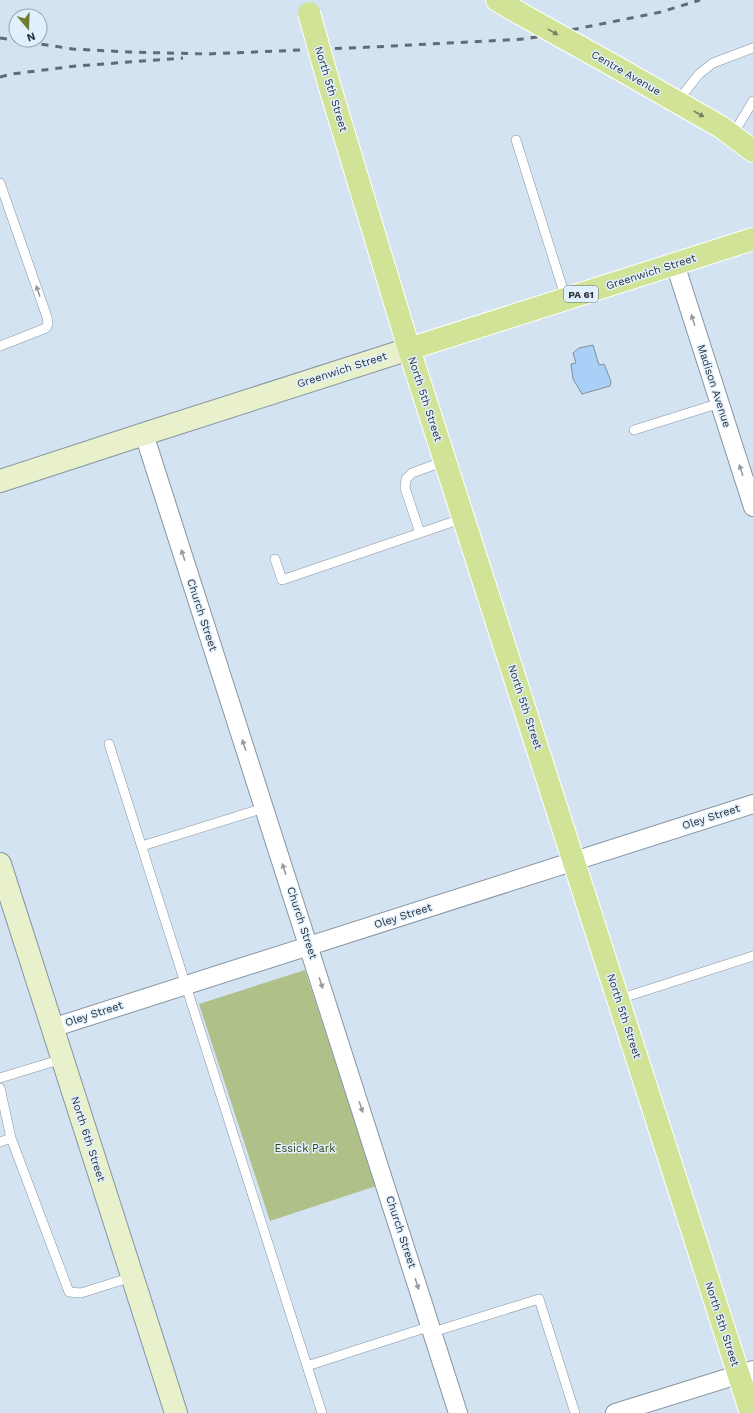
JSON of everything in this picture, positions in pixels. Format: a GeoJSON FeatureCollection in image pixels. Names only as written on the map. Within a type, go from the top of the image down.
{"type":"FeatureCollection","features":[{"type":"Feature","properties":{"kind":"main road","name":"Centre Avenue"},"geometry":{"type":"LineString","coordinates":[[497,0],[720,127],[753,151]]}},
{"type":"Feature","properties":{"kind":"main road","name":"North 5th Street"},"geometry":{"type":"LineString","coordinates":[[306,6],[409,349],[445,461],[619,999],[746,1373],[751,1413]]}},
{"type":"Feature","properties":{"kind":"main road","name":"Greenwich Street"},"geometry":{"type":"LineString","coordinates":[[409,349],[753,238]]}},
{"type":"Feature","properties":{"kind":"street","name":"Madison Avenue"},"geometry":{"type":"LineString","coordinates":[[675,264],[753,507]]}},
{"type":"Feature","properties":{"kind":"street","name":"Greenwich Street"},"geometry":{"type":"LineString","coordinates":[[0,481],[409,349]]}},
{"type":"Feature","properties":{"kind":"street","name":"Church Street"},"geometry":{"type":"LineString","coordinates":[[144,434],[458,1413]]}},
{"type":"Feature","properties":{"kind":"street","name":"Oley Street"},"geometry":{"type":"LineString","coordinates":[[52,1028],[753,804]]}},
{"type":"Feature","properties":{"kind":"street","name":"North 6th Street"},"geometry":{"type":"LineString","coordinates":[[0,864],[176,1413]]}},
{"type":"Feature","properties":{"kind":"street"},"geometry":{"type":"LineString","coordinates":[[615,1413],[746,1373]]}},
{"type":"Feature","properties":{"kind":"lane"},"geometry":{"type":"LineString","coordinates":[[677,102],[699,74],[713,63],[752,52]]}},
{"type":"Feature","properties":{"kind":"lane"},"geometry":{"type":"LineString","coordinates":[[732,136],[753,101]]}},
{"type":"Feature","properties":{"kind":"lane"},"geometry":{"type":"LineString","coordinates":[[516,140],[566,299]]}},
{"type":"Feature","properties":{"kind":"lane"},"geometry":{"type":"LineString","coordinates":[[0,183],[47,317],[48,324],[46,328],[0,346]]}},
{"type":"Feature","properties":{"kind":"lane"},"geometry":{"type":"LineString","coordinates":[[634,430],[720,403]]}},
{"type":"Feature","properties":{"kind":"lane"},"geometry":{"type":"LineString","coordinates":[[420,533],[405,488],[406,479],[412,473],[445,461]]}},
{"type":"Feature","properties":{"kind":"lane"},"geometry":{"type":"LineString","coordinates":[[275,559],[282,580],[464,518]]}},
{"type":"Feature","properties":{"kind":"lane"},"geometry":{"type":"LineString","coordinates":[[109,744],[322,1413]]}},
{"type":"Feature","properties":{"kind":"lane"},"geometry":{"type":"LineString","coordinates":[[142,846],[264,808]]}},
{"type":"Feature","properties":{"kind":"lane"},"geometry":{"type":"LineString","coordinates":[[619,999],[753,956]]}},
{"type":"Feature","properties":{"kind":"lane"},"geometry":{"type":"LineString","coordinates":[[0,1078],[62,1059]]}},
{"type":"Feature","properties":{"kind":"lane"},"geometry":{"type":"LineString","coordinates":[[0,1088],[11,1138],[69,1292],[80,1293],[132,1277]]}},
{"type":"Feature","properties":{"kind":"lane"},"geometry":{"type":"LineString","coordinates":[[0,1142],[11,1138]]}},
{"type":"Feature","properties":{"kind":"lane"},"geometry":{"type":"LineString","coordinates":[[307,1366],[539,1299],[575,1413]]}},
{"type":"Feature","properties":{"kind":"green space","name":"Essick Park"},"geometry":{"type":"Polygon","coordinates":[[[305,970],[376,1186],[270,1221],[199,1004],[305,970]]]}},
{"type":"Feature","properties":{"kind":"building"},"geometry":{"type":"Polygon","coordinates":[[[593,345],[599,365],[604,364],[611,381],[610,386],[582,394],[573,379],[571,364],[576,363],[573,353],[579,348],[593,345]]]}},
{"type":"Feature","properties":{"kind":"railway"},"geometry":{"type":"LineString","coordinates":[[0,38],[73,49],[207,54],[526,39],[661,12],[700,0]]}},
{"type":"Feature","properties":{"kind":"railway"},"geometry":{"type":"LineString","coordinates":[[0,77],[12,74],[76,66],[183,58]]}}]}
